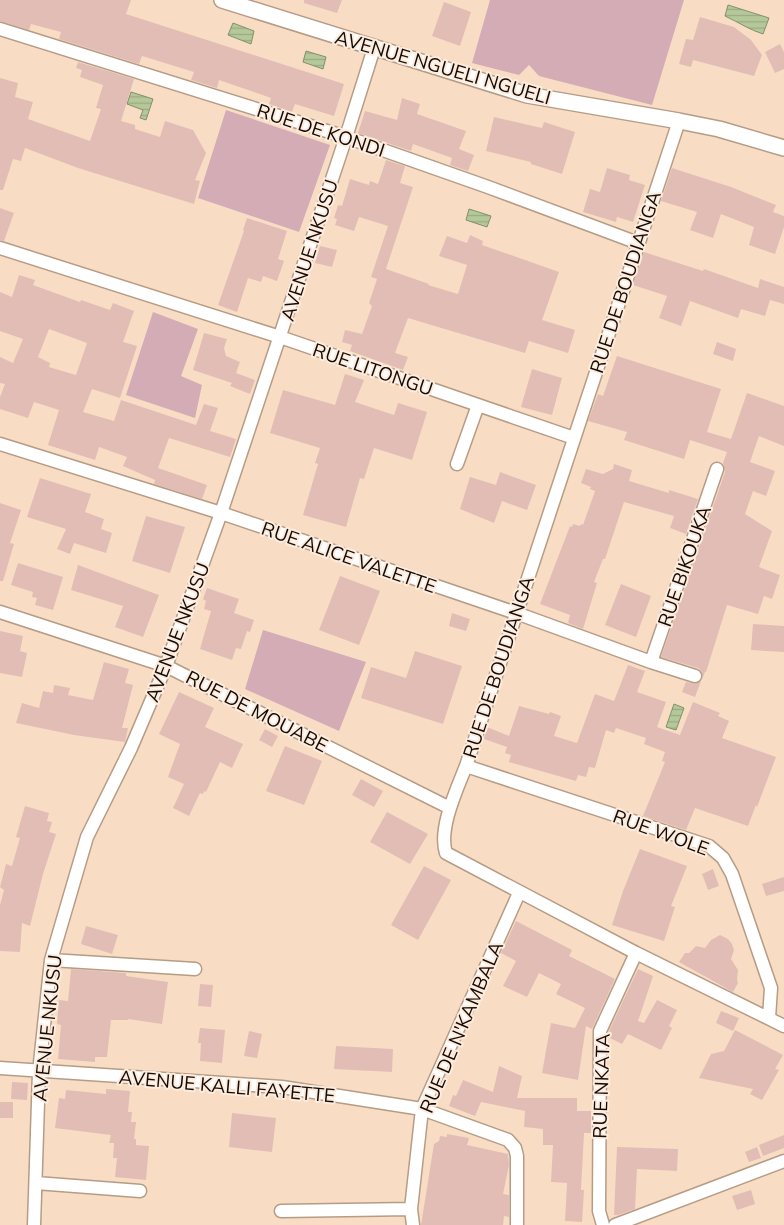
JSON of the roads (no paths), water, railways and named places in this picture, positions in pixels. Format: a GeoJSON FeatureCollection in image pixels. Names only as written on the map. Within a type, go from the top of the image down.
{"type":"FeatureCollection","features":[{"type":"Feature","properties":{"kind":"street","name":"AVENUE NGUELI NGUELI"},"geometry":{"type":"LineString","coordinates":[[222,0],[527,95],[719,129],[784,148]]}},
{"type":"Feature","properties":{"kind":"street","name":"RUE DE KONDI"},"geometry":{"type":"LineString","coordinates":[[0,29],[346,138],[488,186],[638,243]]}},
{"type":"Feature","properties":{"kind":"street","name":"AVENUE NKUSU"},"geometry":{"type":"LineString","coordinates":[[34,1225],[39,1072],[51,960],[87,837],[131,748],[166,666],[221,513],[346,138],[374,48]]}},
{"type":"Feature","properties":{"kind":"street","name":"RUE DE BOUDIANGA"},"geometry":{"type":"LineString","coordinates":[[679,121],[466,766],[450,808],[444,846],[446,853],[519,893],[784,1026]]}},
{"type":"Feature","properties":{"kind":"street","name":"RUE LITONGU"},"geometry":{"type":"LineString","coordinates":[[0,248],[280,338],[574,438]]}},
{"type":"Feature","properties":{"kind":"street"},"geometry":{"type":"LineString","coordinates":[[457,464],[478,405]]}},
{"type":"Feature","properties":{"kind":"street","name":"RUE ALICE VALETTE"},"geometry":{"type":"LineString","coordinates":[[0,444],[221,513],[695,676]]}},
{"type":"Feature","properties":{"kind":"street","name":"RUE BIKOUKA"},"geometry":{"type":"LineString","coordinates":[[650,662],[717,469]]}},
{"type":"Feature","properties":{"kind":"street","name":"RUE DE MOUABE"},"geometry":{"type":"LineString","coordinates":[[0,612],[166,666],[450,808]]}},
{"type":"Feature","properties":{"kind":"street","name":"RUE WOLE"},"geometry":{"type":"LineString","coordinates":[[466,766],[709,846],[723,858],[732,874],[771,988],[769,1018]]}},
{"type":"Feature","properties":{"kind":"street","name":"RUE DE N'KAMBALA"},"geometry":{"type":"LineString","coordinates":[[413,1225],[412,1209],[422,1109],[519,893]]}},
{"type":"Feature","properties":{"kind":"street","name":"RUE NKATA"},"geometry":{"type":"LineString","coordinates":[[603,1225],[599,1211],[600,1031],[636,953]]}},
{"type":"Feature","properties":{"kind":"street"},"geometry":{"type":"LineString","coordinates":[[51,960],[195,969]]}},
{"type":"Feature","properties":{"kind":"street","name":"AVENUE KALLI FAYETTE"},"geometry":{"type":"LineString","coordinates":[[0,1068],[282,1087],[422,1109],[508,1140],[515,1148],[517,1156],[517,1225]]}},
{"type":"Feature","properties":{"kind":"street"},"geometry":{"type":"LineString","coordinates":[[615,1225],[784,1161]]}},
{"type":"Feature","properties":{"kind":"street"},"geometry":{"type":"LineString","coordinates":[[36,1184],[140,1191]]}},
{"type":"Feature","properties":{"kind":"street"},"geometry":{"type":"LineString","coordinates":[[281,1211],[412,1209]]}}]}
